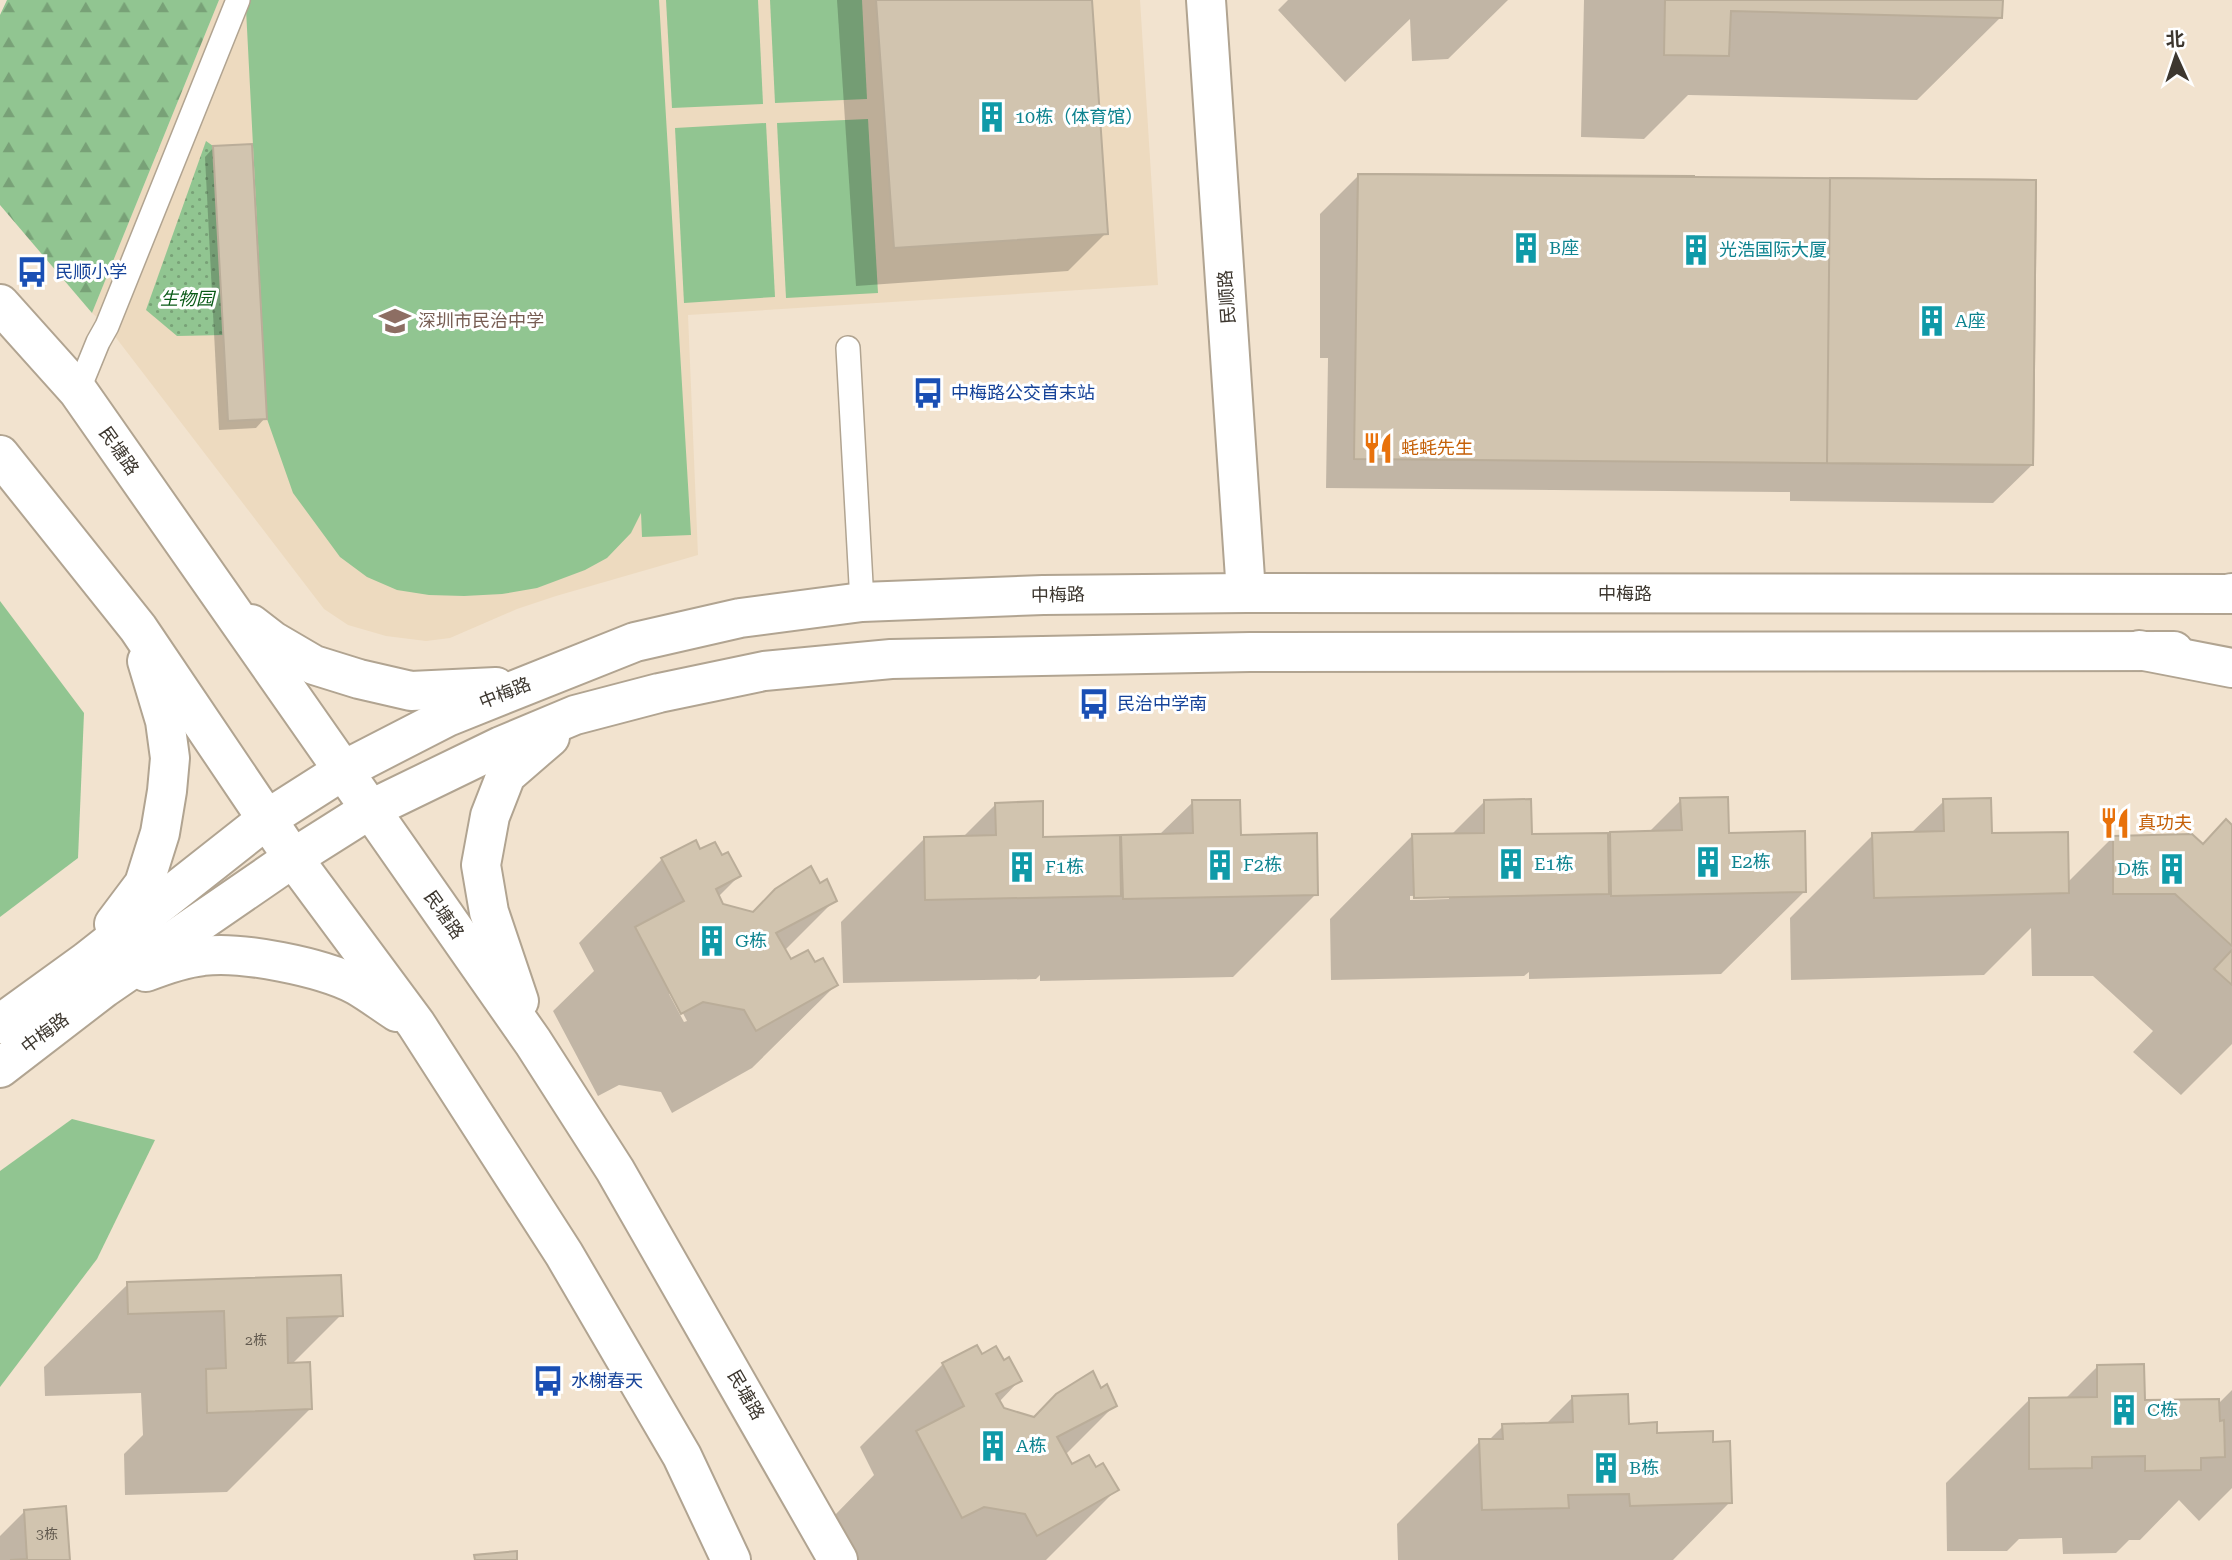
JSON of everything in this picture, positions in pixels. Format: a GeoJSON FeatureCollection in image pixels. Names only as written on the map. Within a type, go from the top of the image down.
{"type":"FeatureCollection","features":[{"type":"Feature","properties":{"kind":"main road","name":"民顺路"},"geometry":{"type":"LineString","coordinates":[[1206,0],[1246,593]]}},
{"type":"Feature","properties":{"kind":"main road","name":"民塘路"},"geometry":{"type":"LineString","coordinates":[[0,304],[78,391],[533,1042],[615,1170],[838,1560]]}},
{"type":"Feature","properties":{"kind":"main road"},"geometry":{"type":"LineString","coordinates":[[0,455],[138,628],[293,858],[416,1024],[564,1254],[682,1457],[732,1560]]}},
{"type":"Feature","properties":{"kind":"main road","name":"中梅路"},"geometry":{"type":"LineString","coordinates":[[0,1068],[96,974],[267,819],[344,770],[447,717],[635,642],[740,618],[862,602],[1043,595],[2230,594]]}},
{"type":"Feature","properties":{"kind":"main road"},"geometry":{"type":"LineString","coordinates":[[224,602],[273,641],[314,665],[359,679],[411,691],[523,685]]}},
{"type":"Feature","properties":{"kind":"main road"},"geometry":{"type":"LineString","coordinates":[[96,974],[144,884],[160,833],[166,800],[170,758],[165,721],[138,628]]}},
{"type":"Feature","properties":{"kind":"main road"},"geometry":{"type":"LineString","coordinates":[[2139,650],[2232,668]]}},
{"type":"Feature","properties":{"kind":"main road","name":"中梅路"},"geometry":{"type":"LineString","coordinates":[[0,1024],[96,974],[369,810],[501,746],[575,715],[659,693],[764,671],[891,659],[1264,652],[2232,651]]}},
{"type":"Feature","properties":{"kind":"main road"},"geometry":{"type":"LineString","coordinates":[[533,1042],[489,912],[481,865],[490,816],[506,775],[575,715]]}},
{"type":"Feature","properties":{"kind":"main road"},"geometry":{"type":"LineString","coordinates":[[96,974],[165,965],[204,956],[241,957],[314,970],[355,985],[416,1024]]}},
{"type":"Feature","properties":{"kind":"lane"},"geometry":{"type":"LineString","coordinates":[[78,391],[98,341],[107,326],[238,0]]}},
{"type":"Feature","properties":{"kind":"lane"},"geometry":{"type":"LineString","coordinates":[[848,348],[862,602]]}},
{"type":"Feature","properties":{"kind":"shaded area","name":"深圳市民治中学"},"geometry":{"type":"Polygon","coordinates":[[[219,0],[1140,0],[1158,285],[688,315],[698,555],[517,609],[450,638],[426,641],[386,636],[348,625],[324,609],[107,326],[92,313],[219,0]]]}},
{"type":"Feature","properties":{"kind":"green space"},"geometry":{"type":"Polygon","coordinates":[[[7,0],[219,0],[92,313],[0,205],[0,15],[7,0]]]}},
{"type":"Feature","properties":{"kind":"green space"},"geometry":{"type":"Polygon","coordinates":[[[248,0],[659,0],[691,535],[642,537],[641,513],[631,533],[607,558],[585,570],[537,588],[502,594],[429,595],[397,590],[367,577],[340,557],[293,493],[267,419],[246,9],[248,0]]]}},
{"type":"Feature","properties":{"kind":"green space"},"geometry":{"type":"Polygon","coordinates":[[[666,0],[758,0],[763,104],[672,108],[666,0]]]}},
{"type":"Feature","properties":{"kind":"green space"},"geometry":{"type":"Polygon","coordinates":[[[770,0],[862,0],[867,99],[775,103],[770,0]]]}},
{"type":"Feature","properties":{"kind":"green space"},"geometry":{"type":"Polygon","coordinates":[[[868,119],[878,293],[786,298],[777,123],[868,119]]]}},
{"type":"Feature","properties":{"kind":"green space"},"geometry":{"type":"Polygon","coordinates":[[[766,123],[775,297],[684,303],[675,128],[766,123]]]}},
{"type":"Feature","properties":{"kind":"green space","name":"生物园"},"geometry":{"type":"Polygon","coordinates":[[[206,141],[213,146],[224,335],[177,336],[146,310],[206,141]]]}},
{"type":"Feature","properties":{"kind":"green space"},"geometry":{"type":"Polygon","coordinates":[[[0,601],[84,713],[78,858],[0,917],[0,601]]]}},
{"type":"Feature","properties":{"kind":"green space"},"geometry":{"type":"Polygon","coordinates":[[[72,1119],[155,1140],[97,1259],[0,1387],[0,1171],[72,1119]]]}},
{"type":"Feature","properties":{"kind":"building","name":"10栋（体育馆）"},"geometry":{"type":"Polygon","coordinates":[[[876,0],[1092,0],[1108,234],[894,248],[876,0]]]}},
{"type":"Feature","properties":{"kind":"building"},"geometry":{"type":"Polygon","coordinates":[[[1665,0],[2003,0],[2002,18],[1731,11],[1729,56],[1664,55],[1665,0]]]}},
{"type":"Feature","properties":{"kind":"building"},"geometry":{"type":"Polygon","coordinates":[[[252,144],[267,419],[228,421],[213,146],[252,144]]]}},
{"type":"Feature","properties":{"kind":"building","name":"B座"},"geometry":{"type":"Polygon","coordinates":[[[1358,174],[1694,176],[1694,322],[1357,320],[1358,174]]]}},
{"type":"Feature","properties":{"kind":"building","name":"光浩国际大厦"},"geometry":{"type":"Polygon","coordinates":[[[1358,174],[2036,180],[2033,465],[1354,459],[1358,174]]]}},
{"type":"Feature","properties":{"kind":"building","name":"A座"},"geometry":{"type":"Polygon","coordinates":[[[1830,178],[2036,180],[2033,465],[1827,463],[1830,178]]]}},
{"type":"Feature","properties":{"kind":"building","name":"E2栋"},"geometry":{"type":"Polygon","coordinates":[[[1728,797],[1729,833],[1805,831],[1806,892],[1611,896],[1610,832],[1682,830],[1680,798],[1728,797]]]}},
{"type":"Feature","properties":{"kind":"building"},"geometry":{"type":"Polygon","coordinates":[[[1991,798],[1992,833],[2068,832],[2069,893],[1874,898],[1872,833],[1944,831],[1943,799],[1991,798]]]}},
{"type":"Feature","properties":{"kind":"building","name":"E1栋"},"geometry":{"type":"Polygon","coordinates":[[[1531,799],[1532,834],[1608,833],[1609,894],[1414,898],[1412,834],[1484,833],[1484,800],[1531,799]]]}},
{"type":"Feature","properties":{"kind":"building","name":"F2栋"},"geometry":{"type":"Polygon","coordinates":[[[1192,800],[1240,800],[1241,835],[1317,833],[1318,895],[1123,899],[1121,835],[1193,833],[1192,800]]]}},
{"type":"Feature","properties":{"kind":"building","name":"F1栋"},"geometry":{"type":"Polygon","coordinates":[[[1043,801],[1043,837],[1120,835],[1121,896],[925,900],[924,837],[996,835],[995,803],[1043,801]]]}},
{"type":"Feature","properties":{"kind":"building","name":"D栋"},"geometry":{"type":"Polygon","coordinates":[[[2226,819],[2232,825],[2232,946],[2175,894],[2113,894],[2113,836],[2192,834],[2203,844],[2226,819]]]}},
{"type":"Feature","properties":{"kind":"building","name":"G栋"},"geometry":{"type":"Polygon","coordinates":[[[696,840],[700,849],[715,842],[722,855],[728,852],[741,876],[716,889],[723,904],[753,912],[775,889],[811,866],[820,883],[827,879],[837,901],[776,933],[791,959],[808,950],[815,962],[823,958],[838,985],[756,1031],[744,1010],[703,1002],[681,1014],[635,927],[684,901],[661,858],[696,840]]]}},
{"type":"Feature","properties":{"kind":"building"},"geometry":{"type":"Polygon","coordinates":[[[2232,950],[2232,985],[2214,969],[2232,950]]]}},
{"type":"Feature","properties":{"kind":"building"},"geometry":{"type":"Polygon","coordinates":[[[341,1275],[343,1316],[287,1318],[288,1363],[310,1362],[312,1409],[207,1413],[206,1369],[226,1368],[224,1311],[128,1314],[127,1282],[341,1275]]]}},
{"type":"Feature","properties":{"kind":"building","name":"A栋"},"geometry":{"type":"Polygon","coordinates":[[[977,1345],[982,1354],[996,1346],[1004,1360],[1009,1357],[1022,1381],[996,1394],[1004,1408],[1034,1417],[1056,1394],[1093,1371],[1101,1388],[1107,1384],[1117,1406],[1057,1437],[1072,1464],[1089,1455],[1096,1467],[1103,1463],[1119,1490],[1037,1536],[1025,1514],[984,1507],[962,1518],[916,1431],[964,1406],[942,1363],[977,1345]]]}},
{"type":"Feature","properties":{"kind":"building","name":"C栋"},"geometry":{"type":"Polygon","coordinates":[[[2144,1364],[2145,1400],[2219,1399],[2220,1421],[2224,1420],[2225,1457],[2201,1458],[2201,1470],[2145,1471],[2145,1456],[2092,1457],[2092,1468],[2029,1469],[2029,1398],[2097,1397],[2097,1365],[2144,1364]]]}},
{"type":"Feature","properties":{"kind":"building","name":"B栋"},"geometry":{"type":"Polygon","coordinates":[[[1628,1394],[1629,1424],[1657,1422],[1657,1433],[1713,1431],[1713,1442],[1730,1441],[1732,1503],[1630,1506],[1629,1494],[1568,1495],[1569,1508],[1482,1510],[1479,1439],[1503,1439],[1502,1424],[1573,1422],[1572,1396],[1628,1394]]]}},
{"type":"Feature","properties":{"kind":"building"},"geometry":{"type":"Polygon","coordinates":[[[66,1506],[70,1560],[10,1560],[27,1559],[24,1510],[66,1506]]]}},
{"type":"Feature","properties":{"kind":"building"},"geometry":{"type":"Polygon","coordinates":[[[517,1551],[517,1560],[475,1560],[474,1555],[517,1551]]]}},
{"type":"Feature","properties":{"kind":"place","name":"10栋（体育馆）"},"geometry":{"type":"Point","coordinates":[992,117]}},
{"type":"Feature","properties":{"kind":"place","name":"B座"},"geometry":{"type":"Point","coordinates":[1526,248]}},
{"type":"Feature","properties":{"kind":"place","name":"光浩国际大厦"},"geometry":{"type":"Point","coordinates":[1696,250]}},
{"type":"Feature","properties":{"kind":"place","name":"民顺小学"},"geometry":{"type":"Point","coordinates":[32,272]}},
{"type":"Feature","properties":{"kind":"place","name":"深圳市民治中学"},"geometry":{"type":"Point","coordinates":[395,321]}},
{"type":"Feature","properties":{"kind":"place","name":"A座"},"geometry":{"type":"Point","coordinates":[1932,321]}},
{"type":"Feature","properties":{"kind":"place","name":"中梅路公交首末站"},"geometry":{"type":"Point","coordinates":[928,393]}},
{"type":"Feature","properties":{"kind":"place","name":"蚝蚝先生"},"geometry":{"type":"Point","coordinates":[1378,448]}},
{"type":"Feature","properties":{"kind":"place","name":"民治中学南"},"geometry":{"type":"Point","coordinates":[1094,704]}},
{"type":"Feature","properties":{"kind":"place","name":"真功夫"},"geometry":{"type":"Point","coordinates":[2115,823]}},
{"type":"Feature","properties":{"kind":"place","name":"E2栋"},"geometry":{"type":"Point","coordinates":[1708,862]}},
{"type":"Feature","properties":{"kind":"place","name":"E1栋"},"geometry":{"type":"Point","coordinates":[1511,864]}},
{"type":"Feature","properties":{"kind":"place","name":"F2栋"},"geometry":{"type":"Point","coordinates":[1220,865]}},
{"type":"Feature","properties":{"kind":"place","name":"F1栋"},"geometry":{"type":"Point","coordinates":[1022,867]}},
{"type":"Feature","properties":{"kind":"place","name":"D栋"},"geometry":{"type":"Point","coordinates":[2172,869]}},
{"type":"Feature","properties":{"kind":"place","name":"G栋"},"geometry":{"type":"Point","coordinates":[712,941]}},
{"type":"Feature","properties":{"kind":"place","name":"水榭春天"},"geometry":{"type":"Point","coordinates":[548,1381]}},
{"type":"Feature","properties":{"kind":"place","name":"C栋"},"geometry":{"type":"Point","coordinates":[2124,1410]}},
{"type":"Feature","properties":{"kind":"place","name":"A栋"},"geometry":{"type":"Point","coordinates":[993,1446]}},
{"type":"Feature","properties":{"kind":"place","name":"B栋"},"geometry":{"type":"Point","coordinates":[1606,1468]}}]}
